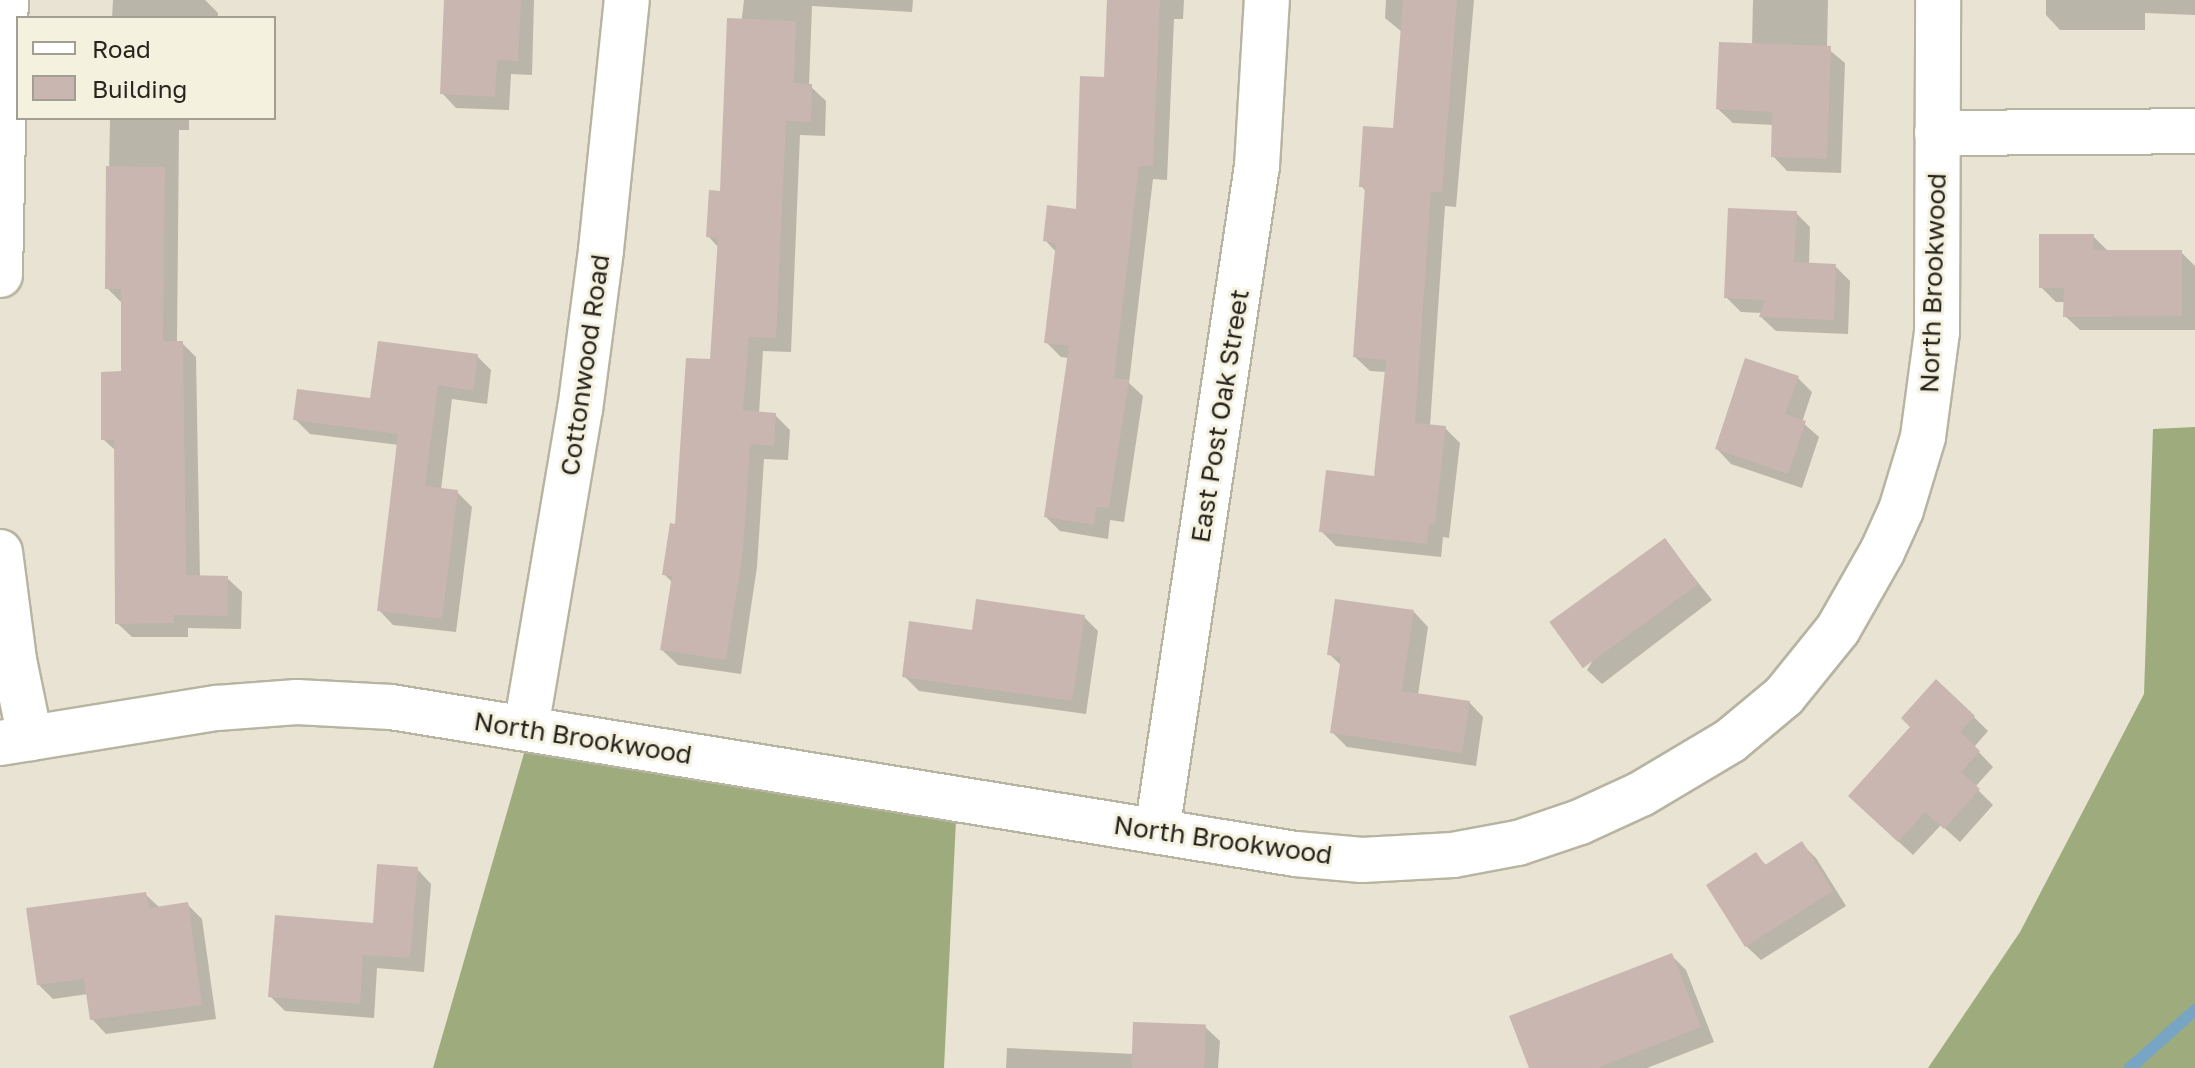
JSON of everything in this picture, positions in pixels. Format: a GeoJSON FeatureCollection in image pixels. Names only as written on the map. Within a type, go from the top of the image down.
{"type":"FeatureCollection","features":[{"type":"Feature","properties":{"kind":"street"},"geometry":{"type":"LineString","coordinates":[[0,275],[6,0]]}},
{"type":"Feature","properties":{"kind":"street","name":"Cottonwood Road"},"geometry":{"type":"LineString","coordinates":[[526,728],[580,410],[604,224],[627,0]]}},
{"type":"Feature","properties":{"kind":"street","name":"East Post Oak Street"},"geometry":{"type":"LineString","coordinates":[[1157,831],[1257,166],[1267,0]]}},
{"type":"Feature","properties":{"kind":"street","name":"North Brookwood"},"geometry":{"type":"LineString","coordinates":[[15,740],[217,708],[297,702],[391,707],[1296,854],[1362,860],[1453,855],[1518,843],[1580,822],[1641,794],[1730,741],[1784,696],[1838,629],[1862,592],[1901,510],[1923,437],[1937,332],[1938,0]]}},
{"type":"Feature","properties":{"kind":"street"},"geometry":{"type":"LineString","coordinates":[[1937,133],[2195,131]]}},
{"type":"Feature","properties":{"kind":"street"},"geometry":{"type":"LineString","coordinates":[[0,552],[14,660],[15,740]]}},
{"type":"Feature","properties":{"kind":"green space"},"geometry":{"type":"Polygon","coordinates":[[[2195,427],[2195,1068],[1928,1068],[2020,932],[2144,694],[2153,429],[2195,427]]]}},
{"type":"Feature","properties":{"kind":"green space"},"geometry":{"type":"Polygon","coordinates":[[[525,750],[957,799],[944,1068],[433,1068],[525,750]]]}},
{"type":"Feature","properties":{"kind":"building"},"geometry":{"type":"Polygon","coordinates":[[[444,0],[521,0],[518,61],[497,60],[495,97],[440,94],[444,0]]]}},
{"type":"Feature","properties":{"kind":"building"},"geometry":{"type":"Polygon","coordinates":[[[1107,0],[1160,0],[1153,166],[1139,166],[1114,378],[1129,380],[1109,508],[1096,507],[1094,525],[1044,517],[1069,346],[1044,343],[1056,243],[1043,241],[1047,205],[1076,209],[1080,76],[1104,77],[1107,0]]]}},
{"type":"Feature","properties":{"kind":"building"},"geometry":{"type":"Polygon","coordinates":[[[1403,0],[1457,0],[1442,193],[1431,192],[1415,423],[1446,426],[1435,524],[1429,524],[1427,544],[1319,532],[1326,470],[1374,476],[1386,360],[1353,357],[1365,187],[1359,187],[1363,126],[1393,128],[1403,0]]]}},
{"type":"Feature","properties":{"kind":"building"},"geometry":{"type":"Polygon","coordinates":[[[727,18],[796,21],[794,83],[812,84],[811,122],[786,121],[776,338],[749,337],[743,410],[776,413],[774,446],[750,444],[743,551],[726,660],[660,650],[672,576],[662,575],[670,523],[675,524],[686,358],[710,359],[718,238],[706,237],[709,190],[720,191],[727,18]]]}},
{"type":"Feature","properties":{"kind":"building"},"geometry":{"type":"Polygon","coordinates":[[[1719,42],[1831,46],[1827,159],[1771,157],[1772,112],[1716,109],[1719,42]]]}},
{"type":"Feature","properties":{"kind":"building"},"geometry":{"type":"Polygon","coordinates":[[[106,166],[165,167],[163,341],[183,341],[186,575],[228,576],[228,616],[174,615],[174,623],[115,624],[114,440],[101,440],[101,372],[121,371],[121,289],[105,289],[106,166]]]}},
{"type":"Feature","properties":{"kind":"building"},"geometry":{"type":"Polygon","coordinates":[[[1728,208],[1797,211],[1794,262],[1836,264],[1834,320],[1759,317],[1765,300],[1724,298],[1728,208]]]}},
{"type":"Feature","properties":{"kind":"building"},"geometry":{"type":"Polygon","coordinates":[[[2039,234],[2094,234],[2093,250],[2182,250],[2182,316],[2063,317],[2064,288],[2039,288],[2039,234]]]}},
{"type":"Feature","properties":{"kind":"building"},"geometry":{"type":"Polygon","coordinates":[[[378,341],[478,354],[473,391],[438,385],[425,486],[458,490],[442,619],[377,611],[398,434],[293,420],[297,389],[370,398],[378,341]]]}},
{"type":"Feature","properties":{"kind":"building"},"geometry":{"type":"Polygon","coordinates":[[[1745,358],[1799,376],[1785,414],[1806,421],[1788,474],[1715,449],[1745,358]]]}},
{"type":"Feature","properties":{"kind":"building"},"geometry":{"type":"Polygon","coordinates":[[[1665,538],[1699,584],[1583,668],[1549,622],[1665,538]]]}},
{"type":"Feature","properties":{"kind":"building"},"geometry":{"type":"Polygon","coordinates":[[[976,599],[1085,615],[1072,701],[902,677],[909,621],[972,630],[976,599]]]}},
{"type":"Feature","properties":{"kind":"building"},"geometry":{"type":"Polygon","coordinates":[[[1335,599],[1414,610],[1402,691],[1470,701],[1462,753],[1330,733],[1341,657],[1327,655],[1335,599]]]}},
{"type":"Feature","properties":{"kind":"building"},"geometry":{"type":"Polygon","coordinates":[[[1936,679],[1975,716],[1960,732],[1980,751],[1961,772],[1980,789],[1944,829],[1925,812],[1898,842],[1848,796],[1910,727],[1901,718],[1936,679]]]}},
{"type":"Feature","properties":{"kind":"building"},"geometry":{"type":"Polygon","coordinates":[[[1802,841],[1833,891],[1745,947],[1706,885],[1756,852],[1765,865],[1802,841]]]}},
{"type":"Feature","properties":{"kind":"building"},"geometry":{"type":"Polygon","coordinates":[[[377,864],[418,867],[410,958],[363,955],[360,1004],[268,997],[275,915],[373,923],[377,864]]]}},
{"type":"Feature","properties":{"kind":"building"},"geometry":{"type":"Polygon","coordinates":[[[146,892],[149,908],[188,902],[202,1005],[90,1020],[84,979],[37,985],[26,908],[146,892]]]}},
{"type":"Feature","properties":{"kind":"building"},"geometry":{"type":"Polygon","coordinates":[[[1672,953],[1701,1027],[1597,1068],[1529,1068],[1509,1016],[1672,953]]]}},
{"type":"Feature","properties":{"kind":"building"},"geometry":{"type":"Polygon","coordinates":[[[1133,1022],[1206,1025],[1204,1068],[1131,1068],[1133,1022]]]}},
{"type":"Feature","properties":{"kind":"waterway"},"geometry":{"type":"LineString","coordinates":[[2130,1068],[2195,1010]]}}]}
